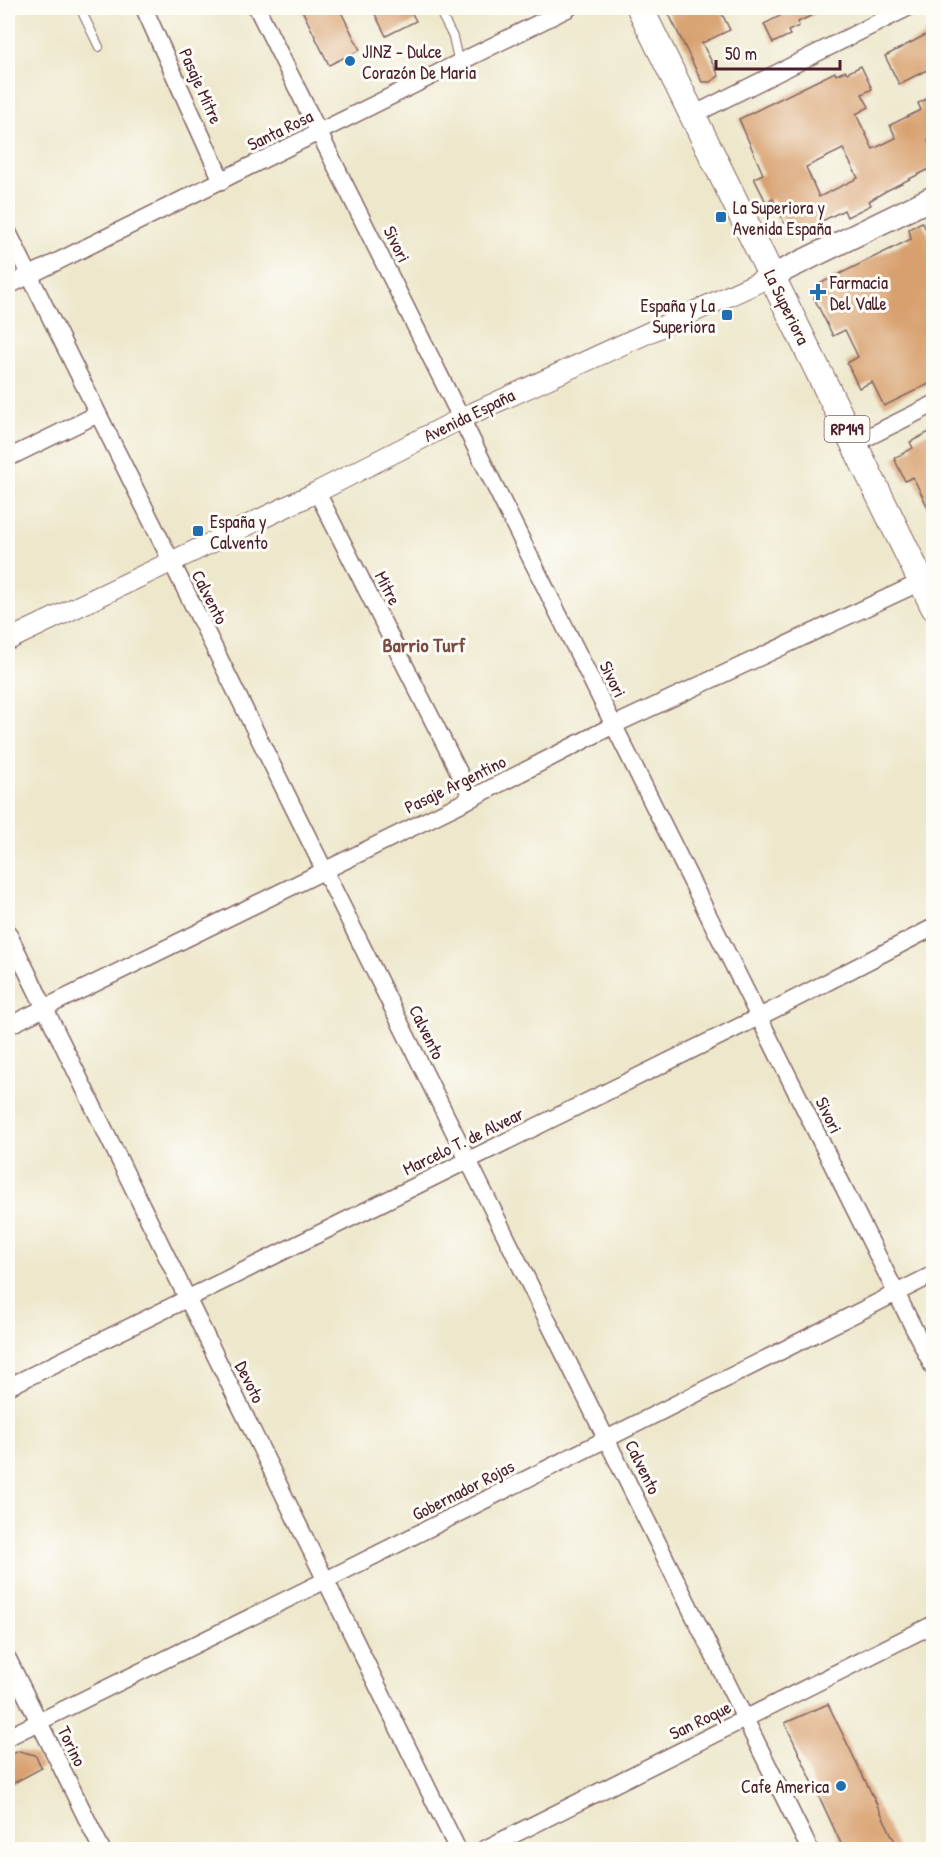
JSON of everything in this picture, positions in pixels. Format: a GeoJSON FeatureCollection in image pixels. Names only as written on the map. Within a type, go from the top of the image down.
{"type":"FeatureCollection","features":[{"type":"Feature","properties":{"kind":"main road","name":"La Superiora"},"geometry":{"type":"LineString","coordinates":[[640,8],[930,599]]}},
{"type":"Feature","properties":{"kind":"main road","name":"Avenida España"},"geometry":{"type":"LineString","coordinates":[[772,276],[933,197]]}},
{"type":"Feature","properties":{"kind":"street","name":"Pasaje Mitre"},"geometry":{"type":"LineString","coordinates":[[144,8],[222,181]]}},
{"type":"Feature","properties":{"kind":"street","name":"Sivori"},"geometry":{"type":"LineString","coordinates":[[257,8],[933,1369]]}},
{"type":"Feature","properties":{"kind":"street","name":"Santa Rosa"},"geometry":{"type":"LineString","coordinates":[[8,286],[569,8]]}},
{"type":"Feature","properties":{"kind":"street"},"geometry":{"type":"LineString","coordinates":[[693,115],[907,8]]}},
{"type":"Feature","properties":{"kind":"street","name":"Calvento"},"geometry":{"type":"LineString","coordinates":[[8,232],[810,1850]]}},
{"type":"Feature","properties":{"kind":"street","name":"Avenida España"},"geometry":{"type":"LineString","coordinates":[[8,640],[317,492],[462,418],[772,276]]}},
{"type":"Feature","properties":{"kind":"street"},"geometry":{"type":"LineString","coordinates":[[854,444],[933,404]]}},
{"type":"Feature","properties":{"kind":"street"},"geometry":{"type":"LineString","coordinates":[[8,458],[98,414]]}},
{"type":"Feature","properties":{"kind":"street","name":"Mitre"},"geometry":{"type":"LineString","coordinates":[[317,492],[472,798]]}},
{"type":"Feature","properties":{"kind":"street","name":"Pasaje Argentino"},"geometry":{"type":"LineString","coordinates":[[8,1026],[472,798],[614,725],[930,599]]}},
{"type":"Feature","properties":{"kind":"street","name":"Marcelo T. de Alvear"},"geometry":{"type":"LineString","coordinates":[[8,1387],[759,1017],[933,927]]}},
{"type":"Feature","properties":{"kind":"street","name":"Devoto"},"geometry":{"type":"LineString","coordinates":[[8,933],[458,1850]]}},
{"type":"Feature","properties":{"kind":"street","name":"Gobernador Rojas"},"geometry":{"type":"LineString","coordinates":[[8,1737],[608,1439],[933,1274]]}},
{"type":"Feature","properties":{"kind":"street","name":"San Roque"},"geometry":{"type":"LineString","coordinates":[[483,1850],[746,1720],[933,1624]]}},
{"type":"Feature","properties":{"kind":"street","name":"Torino"},"geometry":{"type":"LineString","coordinates":[[8,1659],[102,1850]]}},
{"type":"Feature","properties":{"kind":"lane"},"geometry":{"type":"LineString","coordinates":[[80,8],[99,47]]}},
{"type":"Feature","properties":{"kind":"lane"},"geometry":{"type":"LineString","coordinates":[[438,8],[453,37],[459,64]]}},
{"type":"Feature","properties":{"kind":"building"},"geometry":{"type":"Polygon","coordinates":[[[301,8],[339,8],[360,50],[329,65],[301,8]]]}},
{"type":"Feature","properties":{"kind":"building"},"geometry":{"type":"Polygon","coordinates":[[[372,8],[409,8],[416,21],[386,36],[372,8]]]}},
{"type":"Feature","properties":{"kind":"building"},"geometry":{"type":"Polygon","coordinates":[[[666,8],[719,8],[730,30],[702,43],[719,76],[710,82],[702,82],[666,8]]]}},
{"type":"Feature","properties":{"kind":"building"},"geometry":{"type":"Polygon","coordinates":[[[776,8],[827,8],[798,22],[799,26],[788,31],[790,35],[773,43],[764,24],[780,16],[776,8]]]}},
{"type":"Feature","properties":{"kind":"building"},"geometry":{"type":"Polygon","coordinates":[[[933,31],[933,67],[899,84],[885,56],[933,31]]]}},
{"type":"Feature","properties":{"kind":"building"},"geometry":{"type":"Polygon","coordinates":[[[861,66],[872,89],[862,94],[869,107],[856,114],[873,149],[896,138],[890,125],[921,110],[918,103],[933,96],[933,138],[928,141],[933,152],[933,167],[886,191],[869,201],[871,205],[847,217],[844,210],[794,235],[777,229],[785,225],[773,199],[766,202],[754,178],[763,174],[739,119],[835,72],[836,75],[845,71],[847,73],[861,66]],[[843,149],[806,167],[819,197],[858,178],[843,149]]]}},
{"type":"Feature","properties":{"kind":"building"},"geometry":{"type":"Polygon","coordinates":[[[922,222],[933,242],[933,382],[884,406],[872,382],[859,388],[847,363],[858,357],[845,330],[833,336],[814,298],[819,284],[911,239],[909,229],[922,222]]]}},
{"type":"Feature","properties":{"kind":"building"},"geometry":{"type":"Polygon","coordinates":[[[933,430],[933,518],[913,477],[905,481],[894,458],[913,448],[910,442],[933,430]]]}},
{"type":"Feature","properties":{"kind":"building","name":"Cafe America"},"geometry":{"type":"Polygon","coordinates":[[[828,1704],[899,1850],[844,1850],[785,1723],[828,1704]]]}},
{"type":"Feature","properties":{"kind":"building"},"geometry":{"type":"Polygon","coordinates":[[[19,1751],[35,1755],[42,1768],[8,1786],[8,1756],[19,1751]]]}},
{"type":"Feature","properties":{"kind":"place","name":"JINZ - Dulce Corazón De Maria"},"geometry":{"type":"Point","coordinates":[350,61]}},
{"type":"Feature","properties":{"kind":"place","name":"La Superiora y Avenida España"},"geometry":{"type":"Point","coordinates":[721,217]}},
{"type":"Feature","properties":{"kind":"place","name":"Farmacia Del Valle"},"geometry":{"type":"Point","coordinates":[818,292]}},
{"type":"Feature","properties":{"kind":"place","name":"España y La Superiora"},"geometry":{"type":"Point","coordinates":[727,315]}},
{"type":"Feature","properties":{"kind":"place","name":"España y Calvento"},"geometry":{"type":"Point","coordinates":[198,531]}},
{"type":"Feature","properties":{"kind":"place","name":"Cafe America"},"geometry":{"type":"Point","coordinates":[841,1786]}},
{"type":"Feature","properties":{"kind":"district","name":"Barrio Turf"},"geometry":{"type":"Point","coordinates":[424,644]}}]}
